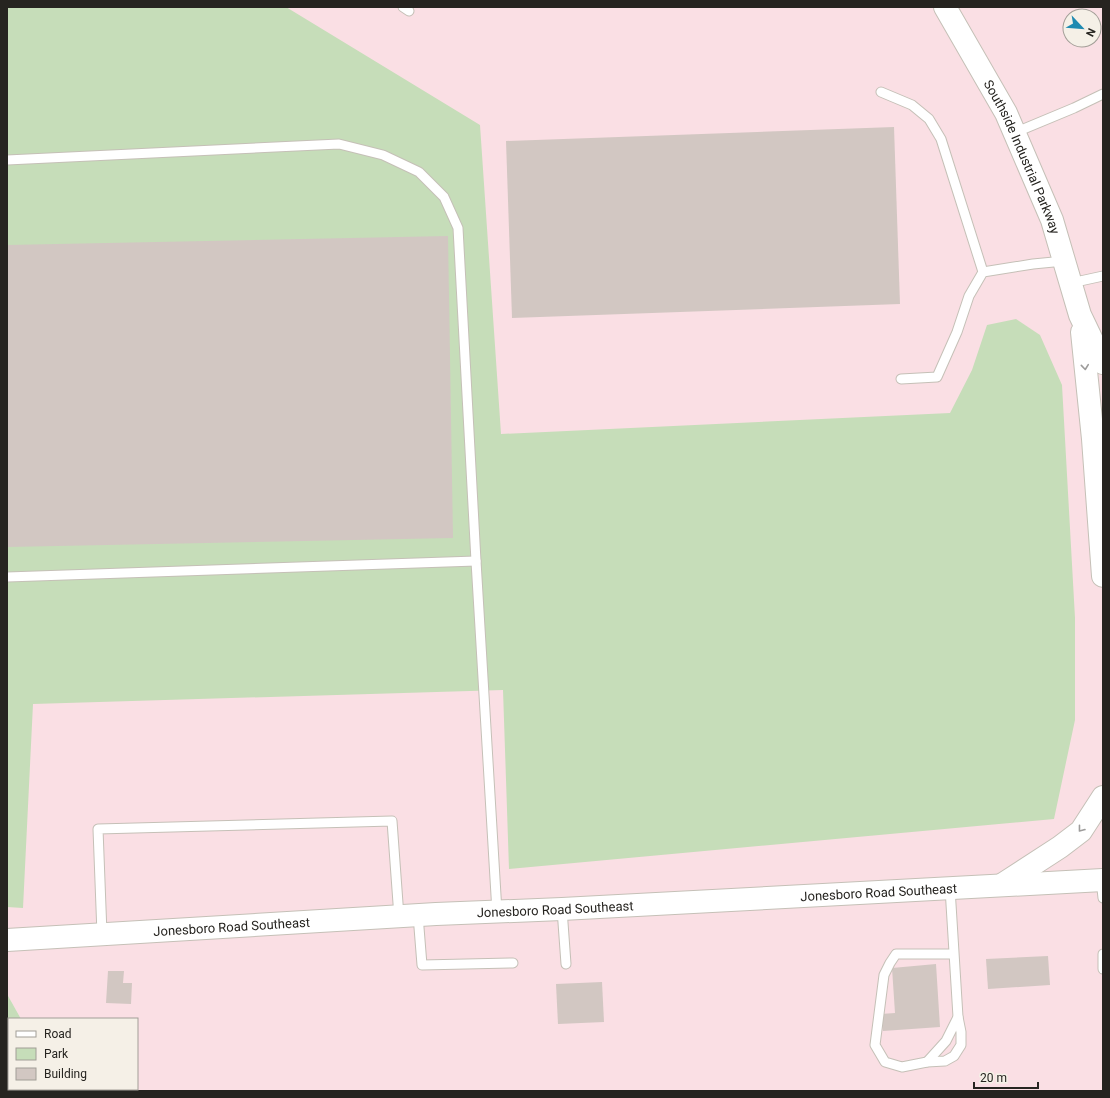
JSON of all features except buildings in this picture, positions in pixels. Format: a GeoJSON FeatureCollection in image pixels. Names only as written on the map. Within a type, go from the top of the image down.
{"type":"FeatureCollection","features":[{"type":"Feature","properties":{"kind":"main road","name":"Southside Industrial Parkway"},"geometry":{"type":"LineString","coordinates":[[945,7],[1006,113],[1052,220],[1080,315],[1103,363]]}},
{"type":"Feature","properties":{"kind":"main road","name":"Southside Industrial Parkway"},"geometry":{"type":"LineString","coordinates":[[1080,315],[1103,576]]}},
{"type":"Feature","properties":{"kind":"main road"},"geometry":{"type":"LineString","coordinates":[[1002,885],[1060,847],[1081,831],[1103,797]]}},
{"type":"Feature","properties":{"kind":"main road","name":"Jonesboro Road Southeast"},"geometry":{"type":"LineString","coordinates":[[7,940],[408,916],[1002,885],[1102,886]]}},
{"type":"Feature","properties":{"kind":"lane"},"geometry":{"type":"LineString","coordinates":[[882,92],[912,105],[929,119],[941,139],[983,272],[969,296],[957,332],[937,377],[901,378]]}},
{"type":"Feature","properties":{"kind":"lane"},"geometry":{"type":"LineString","coordinates":[[1014,133],[1103,94]]}},
{"type":"Feature","properties":{"kind":"lane"},"geometry":{"type":"LineString","coordinates":[[7,160],[339,144],[383,155],[419,172],[444,197],[458,228],[497,912]]}},
{"type":"Feature","properties":{"kind":"lane"},"geometry":{"type":"LineString","coordinates":[[983,272],[1064,261]]}},
{"type":"Feature","properties":{"kind":"lane"},"geometry":{"type":"LineString","coordinates":[[1071,283],[1103,276]]}},
{"type":"Feature","properties":{"kind":"lane"},"geometry":{"type":"LineString","coordinates":[[7,577],[476,561]]}},
{"type":"Feature","properties":{"kind":"lane"},"geometry":{"type":"LineString","coordinates":[[102,934],[98,829],[392,821],[408,916],[422,964],[512,963]]}},
{"type":"Feature","properties":{"kind":"lane"},"geometry":{"type":"LineString","coordinates":[[950,888],[953,954],[961,1045],[954,1056],[945,1061],[927,1062],[902,1067],[885,1062],[875,1045],[884,975],[890,963],[896,954],[953,954]]}},
{"type":"Feature","properties":{"kind":"lane"},"geometry":{"type":"LineString","coordinates":[[562,909],[566,964]]}},
{"type":"Feature","properties":{"kind":"lane"},"geometry":{"type":"LineString","coordinates":[[1103,954],[1103,970]]}},
{"type":"Feature","properties":{"kind":"lane"},"geometry":{"type":"LineString","coordinates":[[927,1062],[946,1041],[958,1017]]}},
{"type":"Feature","properties":{"kind":"shaded area"},"geometry":{"type":"Polygon","coordinates":[[[7,7],[1103,7],[1103,1091],[59,1091],[138,1090],[138,1018],[20,1018],[7,994],[7,7]]]}},
{"type":"Feature","properties":{"kind":"green space"},"geometry":{"type":"Polygon","coordinates":[[[7,7],[286,7],[480,125],[501,434],[950,413],[972,370],[987,325],[1016,319],[1040,335],[1062,385],[1075,618],[1075,720],[1054,819],[509,869],[503,690],[33,704],[23,908],[7,907],[7,7]]]}},
{"type":"Feature","properties":{"kind":"green space"},"geometry":{"type":"Polygon","coordinates":[[[7,994],[20,1018],[8,1018],[8,1090],[59,1091],[7,1091],[7,994]]]}}]}
